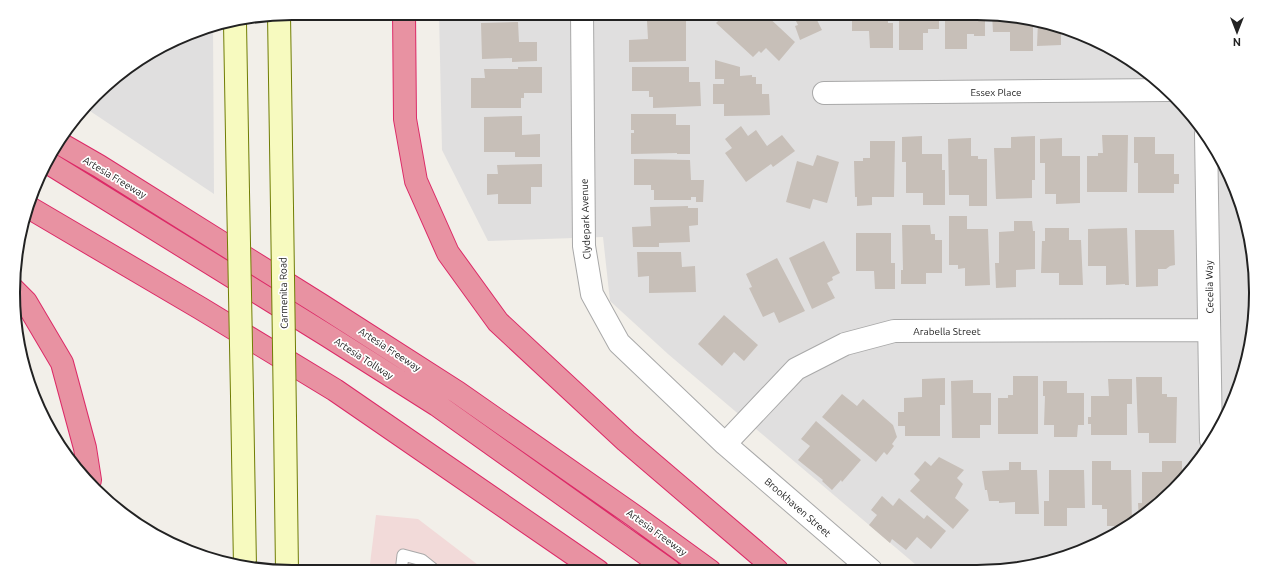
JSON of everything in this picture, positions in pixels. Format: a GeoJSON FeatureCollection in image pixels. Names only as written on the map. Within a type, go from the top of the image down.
{"type":"FeatureCollection","features":[{"type":"Feature","properties":{"kind":"highway"},"geometry":{"type":"LineString","coordinates":[[404,20],[405,119],[416,181],[448,254],[498,322],[626,441],[771,565]]}},
{"type":"Feature","properties":{"kind":"highway","name":"Artesia Freeway"},"geometry":{"type":"LineString","coordinates":[[63,146],[105,170],[322,305],[457,392],[702,565]]}},
{"type":"Feature","properties":{"kind":"highway","name":"Artesia Tollway"},"geometry":{"type":"LineString","coordinates":[[52,165],[328,336],[437,406],[662,565]]}},
{"type":"Feature","properties":{"kind":"highway"},"geometry":{"type":"LineString","coordinates":[[33,210],[200,308],[335,390],[589,565]]}},
{"type":"Feature","properties":{"kind":"highway"},"geometry":{"type":"LineString","coordinates":[[20,296],[26,302],[62,363],[85,448],[89,473]]}},
{"type":"Feature","properties":{"kind":"main road","name":"Carmenita Road"},"geometry":{"type":"LineString","coordinates":[[279,21],[287,565]]}},
{"type":"Feature","properties":{"kind":"main road"},"geometry":{"type":"LineString","coordinates":[[235,26],[245,561]]}},
{"type":"Feature","properties":{"kind":"street","name":"Clydepark Avenue"},"geometry":{"type":"LineString","coordinates":[[582,20],[584,246],[592,294],[619,343],[725,444]]}},
{"type":"Feature","properties":{"kind":"street","name":"Essex Place"},"geometry":{"type":"LineString","coordinates":[[824,93],[1158,90]]}},
{"type":"Feature","properties":{"kind":"street","name":"Cecelia Way"},"geometry":{"type":"LineString","coordinates":[[1206,146],[1211,431]]}},
{"type":"Feature","properties":{"kind":"street","name":"Arabella Street"},"geometry":{"type":"LineString","coordinates":[[725,444],[796,369],[844,344],[894,332],[1210,330]]}},
{"type":"Feature","properties":{"kind":"street","name":"Brookhaven Street"},"geometry":{"type":"LineString","coordinates":[[725,444],[865,565]]}},
{"type":"Feature","properties":{"kind":"lane"},"geometry":{"type":"LineString","coordinates":[[402,565],[403,555],[422,560],[428,565]]}},
{"type":"Feature","properties":{"kind":"shaded area"},"geometry":{"type":"Polygon","coordinates":[[[439,20],[976,20],[1012,22],[1047,29],[1064,34],[1097,48],[1142,76],[1181,113],[1193,127],[1212,156],[1221,172],[1235,205],[1247,257],[1249,292],[1247,328],[1240,363],[1235,380],[1221,413],[1193,458],[1169,485],[1142,509],[1128,519],[1097,537],[1081,544],[1064,551],[1030,560],[1012,563],[976,565],[916,565],[668,354],[610,301],[603,237],[488,241],[442,150],[439,20]]]}},
{"type":"Feature","properties":{"kind":"shaded area"},"geometry":{"type":"Polygon","coordinates":[[[213,32],[214,194],[90,111],[113,88],[141,66],[172,48],[213,32]]]}},
{"type":"Feature","properties":{"kind":"shaded area"},"geometry":{"type":"Polygon","coordinates":[[[376,515],[418,519],[478,565],[370,565],[376,515]]]}},
{"type":"Feature","properties":{"kind":"building"},"geometry":{"type":"Polygon","coordinates":[[[719,20],[771,20],[795,42],[779,61],[766,48],[761,53],[759,51],[753,57],[716,23],[719,20]]]}},
{"type":"Feature","properties":{"kind":"building"},"geometry":{"type":"Polygon","coordinates":[[[796,20],[817,20],[822,30],[800,40],[795,26],[798,25],[796,20]]]}},
{"type":"Feature","properties":{"kind":"building"},"geometry":{"type":"Polygon","coordinates":[[[852,20],[888,20],[888,23],[893,23],[893,48],[870,48],[869,31],[852,31],[852,20]]]}},
{"type":"Feature","properties":{"kind":"building"},"geometry":{"type":"Polygon","coordinates":[[[899,20],[939,20],[939,29],[928,29],[928,33],[923,33],[923,50],[899,50],[899,20]]]}},
{"type":"Feature","properties":{"kind":"building"},"geometry":{"type":"Polygon","coordinates":[[[945,20],[985,20],[985,36],[974,36],[974,34],[967,34],[967,49],[945,49],[945,20]]]}},
{"type":"Feature","properties":{"kind":"building"},"geometry":{"type":"Polygon","coordinates":[[[647,21],[686,21],[686,61],[629,62],[629,40],[648,39],[647,21]]]}},
{"type":"Feature","properties":{"kind":"building"},"geometry":{"type":"Polygon","coordinates":[[[992,21],[1012,22],[1033,26],[1033,51],[1010,51],[1010,32],[993,32],[992,21]]]}},
{"type":"Feature","properties":{"kind":"building"},"geometry":{"type":"Polygon","coordinates":[[[518,22],[519,42],[537,42],[537,61],[512,62],[512,58],[482,59],[481,23],[518,22]]]}},
{"type":"Feature","properties":{"kind":"building"},"geometry":{"type":"Polygon","coordinates":[[[1038,27],[1061,33],[1061,45],[1037,46],[1038,27]]]}},
{"type":"Feature","properties":{"kind":"building"},"geometry":{"type":"Polygon","coordinates":[[[715,60],[740,67],[740,76],[752,75],[752,77],[756,77],[756,84],[762,84],[762,94],[769,94],[770,115],[724,116],[724,104],[713,104],[713,84],[724,84],[724,79],[715,79],[715,60]]]}},
{"type":"Feature","properties":{"kind":"building"},"geometry":{"type":"Polygon","coordinates":[[[518,67],[542,67],[542,93],[524,93],[524,98],[521,98],[521,108],[471,108],[471,78],[485,78],[484,69],[518,69],[518,67]]]}},
{"type":"Feature","properties":{"kind":"building"},"geometry":{"type":"Polygon","coordinates":[[[632,67],[689,67],[689,82],[700,82],[701,106],[653,108],[653,97],[649,97],[649,91],[632,91],[632,67]]]}},
{"type":"Feature","properties":{"kind":"building"},"geometry":{"type":"Polygon","coordinates":[[[631,114],[676,114],[676,125],[690,125],[690,154],[631,154],[631,133],[634,133],[634,130],[631,130],[631,114]]]}},
{"type":"Feature","properties":{"kind":"building"},"geometry":{"type":"Polygon","coordinates":[[[522,116],[522,135],[540,134],[540,157],[515,157],[515,152],[484,152],[484,117],[522,116]]]}},
{"type":"Feature","properties":{"kind":"building"},"geometry":{"type":"Polygon","coordinates":[[[741,126],[748,136],[756,130],[767,146],[782,135],[795,151],[773,167],[771,164],[746,182],[725,153],[732,148],[725,139],[741,126]]]}},
{"type":"Feature","properties":{"kind":"building"},"geometry":{"type":"Polygon","coordinates":[[[1102,135],[1128,135],[1127,192],[1087,192],[1087,156],[1098,156],[1098,153],[1103,153],[1102,135]]]}},
{"type":"Feature","properties":{"kind":"building"},"geometry":{"type":"Polygon","coordinates":[[[922,136],[922,154],[942,154],[942,170],[945,170],[945,205],[923,205],[923,193],[906,193],[906,162],[902,162],[902,137],[922,136]]]}},
{"type":"Feature","properties":{"kind":"building"},"geometry":{"type":"Polygon","coordinates":[[[1035,136],[1035,180],[1032,180],[1032,198],[996,199],[994,148],[1011,148],[1011,137],[1035,136]]]}},
{"type":"Feature","properties":{"kind":"building"},"geometry":{"type":"Polygon","coordinates":[[[1134,137],[1155,137],[1155,154],[1174,154],[1174,174],[1179,174],[1179,184],[1174,184],[1174,193],[1138,193],[1138,163],[1134,163],[1134,137]]]}},
{"type":"Feature","properties":{"kind":"building"},"geometry":{"type":"Polygon","coordinates":[[[971,138],[971,156],[978,156],[978,159],[987,159],[987,206],[969,206],[969,195],[949,195],[948,139],[971,138]]]}},
{"type":"Feature","properties":{"kind":"building"},"geometry":{"type":"Polygon","coordinates":[[[1062,138],[1062,156],[1080,156],[1080,203],[1056,204],[1056,194],[1045,194],[1045,163],[1040,163],[1040,139],[1062,138]]]}},
{"type":"Feature","properties":{"kind":"building"},"geometry":{"type":"Polygon","coordinates":[[[870,141],[895,141],[894,197],[872,197],[872,205],[857,206],[857,197],[855,197],[854,161],[863,161],[863,158],[870,158],[870,141]]]}},
{"type":"Feature","properties":{"kind":"building"},"geometry":{"type":"Polygon","coordinates":[[[817,155],[839,162],[827,203],[813,199],[810,209],[786,202],[797,161],[813,166],[817,155]]]}},
{"type":"Feature","properties":{"kind":"building"},"geometry":{"type":"Polygon","coordinates":[[[634,159],[690,160],[691,180],[704,180],[703,202],[696,202],[696,197],[691,197],[691,200],[654,200],[654,190],[651,190],[651,185],[634,185],[634,159]]]}},
{"type":"Feature","properties":{"kind":"building"},"geometry":{"type":"Polygon","coordinates":[[[542,164],[542,187],[531,187],[531,204],[498,204],[498,194],[487,195],[487,174],[498,174],[497,165],[542,164]]]}},
{"type":"Feature","properties":{"kind":"building"},"geometry":{"type":"Polygon","coordinates":[[[688,206],[688,208],[698,208],[698,225],[689,226],[690,242],[659,243],[659,247],[633,247],[632,227],[651,226],[650,207],[688,206]]]}},
{"type":"Feature","properties":{"kind":"building"},"geometry":{"type":"Polygon","coordinates":[[[949,216],[967,216],[967,229],[988,229],[990,285],[965,286],[965,268],[958,269],[958,265],[949,265],[949,216]]]}},
{"type":"Feature","properties":{"kind":"building"},"geometry":{"type":"Polygon","coordinates":[[[1014,221],[1032,221],[1033,231],[1035,231],[1035,269],[1016,270],[1016,287],[996,288],[995,263],[999,263],[999,232],[1014,231],[1014,221]]]}},
{"type":"Feature","properties":{"kind":"building"},"geometry":{"type":"Polygon","coordinates":[[[902,225],[930,225],[931,234],[935,234],[935,240],[942,240],[942,273],[926,273],[926,284],[901,284],[901,270],[903,270],[902,225]]]}},
{"type":"Feature","properties":{"kind":"building"},"geometry":{"type":"Polygon","coordinates":[[[1045,228],[1069,228],[1069,240],[1081,240],[1083,285],[1059,285],[1059,273],[1041,273],[1042,241],[1045,241],[1045,228]]]}},
{"type":"Feature","properties":{"kind":"building"},"geometry":{"type":"Polygon","coordinates":[[[1127,228],[1129,285],[1106,285],[1106,266],[1088,266],[1088,229],[1127,228]]]}},
{"type":"Feature","properties":{"kind":"building"},"geometry":{"type":"Polygon","coordinates":[[[1135,230],[1174,230],[1175,265],[1166,269],[1158,269],[1158,286],[1136,287],[1135,230]]]}},
{"type":"Feature","properties":{"kind":"building"},"geometry":{"type":"Polygon","coordinates":[[[856,233],[891,233],[891,263],[895,263],[895,289],[875,289],[874,271],[856,271],[856,233]]]}},
{"type":"Feature","properties":{"kind":"building"},"geometry":{"type":"Polygon","coordinates":[[[824,241],[840,273],[832,277],[833,280],[827,283],[835,298],[812,309],[789,258],[824,241]]]}},
{"type":"Feature","properties":{"kind":"building"},"geometry":{"type":"Polygon","coordinates":[[[637,252],[681,252],[682,267],[695,266],[696,292],[649,293],[649,276],[638,277],[637,252]]]}},
{"type":"Feature","properties":{"kind":"building"},"geometry":{"type":"Polygon","coordinates":[[[777,258],[805,311],[779,323],[774,312],[763,317],[749,288],[752,287],[746,274],[777,258]]]}},
{"type":"Feature","properties":{"kind":"building"},"geometry":{"type":"Polygon","coordinates":[[[724,315],[758,345],[744,361],[734,352],[722,366],[698,344],[724,315]]]}},
{"type":"Feature","properties":{"kind":"building"},"geometry":{"type":"Polygon","coordinates":[[[1013,376],[1038,376],[1038,434],[998,434],[998,398],[1008,398],[1008,395],[1013,395],[1013,376]]]}},
{"type":"Feature","properties":{"kind":"building"},"geometry":{"type":"Polygon","coordinates":[[[1136,377],[1162,377],[1162,394],[1167,394],[1167,397],[1177,397],[1176,443],[1149,443],[1149,433],[1138,433],[1136,377]]]}},
{"type":"Feature","properties":{"kind":"building"},"geometry":{"type":"Polygon","coordinates":[[[945,378],[945,405],[940,405],[940,436],[905,436],[905,426],[898,426],[898,412],[904,412],[904,398],[922,397],[922,379],[945,378]]]}},
{"type":"Feature","properties":{"kind":"building"},"geometry":{"type":"Polygon","coordinates":[[[1108,379],[1132,379],[1132,404],[1127,404],[1127,435],[1091,435],[1091,424],[1088,424],[1088,417],[1091,417],[1091,396],[1109,396],[1108,379]]]}},
{"type":"Feature","properties":{"kind":"building"},"geometry":{"type":"Polygon","coordinates":[[[973,380],[973,393],[991,393],[991,425],[980,425],[980,438],[952,438],[951,381],[973,380]]]}},
{"type":"Feature","properties":{"kind":"building"},"geometry":{"type":"Polygon","coordinates":[[[1043,381],[1067,381],[1067,393],[1084,393],[1084,425],[1078,425],[1077,437],[1054,437],[1054,425],[1044,425],[1045,396],[1043,396],[1043,381]]]}},
{"type":"Feature","properties":{"kind":"building"},"geometry":{"type":"Polygon","coordinates":[[[842,394],[857,406],[863,399],[893,425],[897,437],[892,444],[894,446],[887,455],[884,452],[876,462],[822,417],[842,394]]]}},
{"type":"Feature","properties":{"kind":"building"},"geometry":{"type":"Polygon","coordinates":[[[816,421],[861,460],[842,482],[841,480],[832,490],[822,481],[823,480],[798,460],[810,446],[801,439],[816,421]]]}},
{"type":"Feature","properties":{"kind":"building"},"geometry":{"type":"Polygon","coordinates":[[[939,457],[964,470],[957,478],[963,484],[955,498],[969,510],[953,529],[910,491],[920,480],[914,474],[925,461],[931,466],[939,457]]]}},
{"type":"Feature","properties":{"kind":"building"},"geometry":{"type":"Polygon","coordinates":[[[1092,461],[1111,461],[1111,470],[1131,470],[1132,516],[1116,526],[1107,526],[1107,509],[1102,509],[1102,505],[1092,505],[1092,461]]]}},
{"type":"Feature","properties":{"kind":"building"},"geometry":{"type":"Polygon","coordinates":[[[1162,461],[1182,461],[1181,472],[1169,485],[1139,511],[1138,503],[1142,503],[1142,472],[1162,472],[1162,461]]]}},
{"type":"Feature","properties":{"kind":"building"},"geometry":{"type":"Polygon","coordinates":[[[1009,462],[1021,462],[1021,470],[1037,470],[1039,514],[1015,514],[1015,502],[999,503],[999,501],[989,501],[987,490],[985,490],[982,471],[1009,470],[1009,462]]]}},
{"type":"Feature","properties":{"kind":"building"},"geometry":{"type":"Polygon","coordinates":[[[1049,470],[1084,470],[1085,508],[1067,508],[1067,526],[1044,526],[1044,501],[1049,501],[1049,470]]]}},
{"type":"Feature","properties":{"kind":"building"},"geometry":{"type":"Polygon","coordinates":[[[882,496],[893,506],[899,498],[924,519],[927,515],[946,531],[931,549],[917,537],[906,550],[892,539],[890,543],[869,525],[877,515],[871,510],[882,496]]]}}]}
